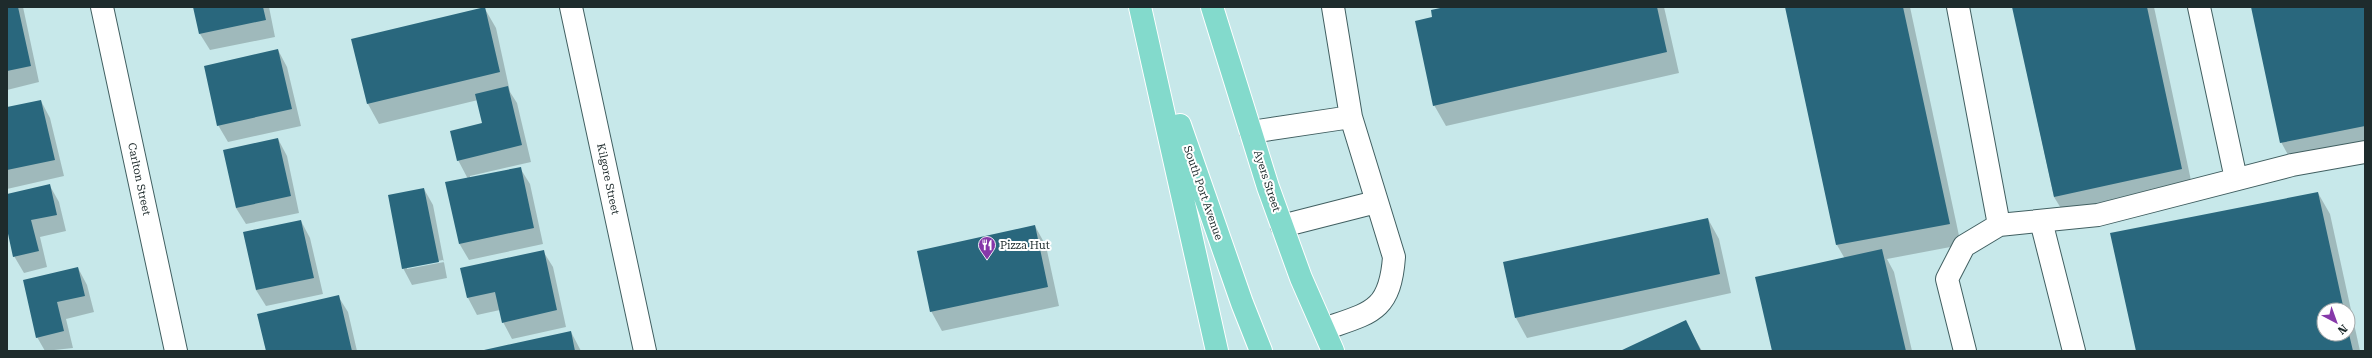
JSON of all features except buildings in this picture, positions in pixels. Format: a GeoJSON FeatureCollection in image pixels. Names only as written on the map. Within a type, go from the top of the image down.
{"type":"FeatureCollection","features":[{"type":"Feature","properties":{"kind":"main road"},"geometry":{"type":"LineString","coordinates":[[1140,7],[1148,34],[1217,351]]}},
{"type":"Feature","properties":{"kind":"main road","name":"Ayers Street"},"geometry":{"type":"LineString","coordinates":[[1212,7],[1250,132],[1282,226],[1301,278],[1333,351]]}},
{"type":"Feature","properties":{"kind":"main road","name":"South Port Avenue"},"geometry":{"type":"LineString","coordinates":[[1148,34],[1242,303],[1261,351]]}},
{"type":"Feature","properties":{"kind":"street","name":"Carlton Street"},"geometry":{"type":"LineString","coordinates":[[102,7],[176,351]]}},
{"type":"Feature","properties":{"kind":"street","name":"Kilgore Street"},"geometry":{"type":"LineString","coordinates":[[571,7],[645,351]]}},
{"type":"Feature","properties":{"kind":"street"},"geometry":{"type":"LineString","coordinates":[[1324,329],[1366,314],[1383,300],[1392,281],[1394,257],[1351,117],[1333,7]]}},
{"type":"Feature","properties":{"kind":"street"},"geometry":{"type":"LineString","coordinates":[[1958,7],[1999,225]]}},
{"type":"Feature","properties":{"kind":"street"},"geometry":{"type":"LineString","coordinates":[[2199,7],[2236,179]]}},
{"type":"Feature","properties":{"kind":"street"},"geometry":{"type":"LineString","coordinates":[[1250,132],[1351,117]]}},
{"type":"Feature","properties":{"kind":"street"},"geometry":{"type":"LineString","coordinates":[[1965,351],[1947,279],[1964,246],[1999,225],[2098,215],[2292,165],[2365,152]]}},
{"type":"Feature","properties":{"kind":"street"},"geometry":{"type":"LineString","coordinates":[[1282,226],[1376,202]]}},
{"type":"Feature","properties":{"kind":"street"},"geometry":{"type":"LineString","coordinates":[[2041,221],[2074,351]]}},
{"type":"Feature","properties":{"kind":"place","name":"Pizza Hut"},"geometry":{"type":"Point","coordinates":[987,260]}}]}
